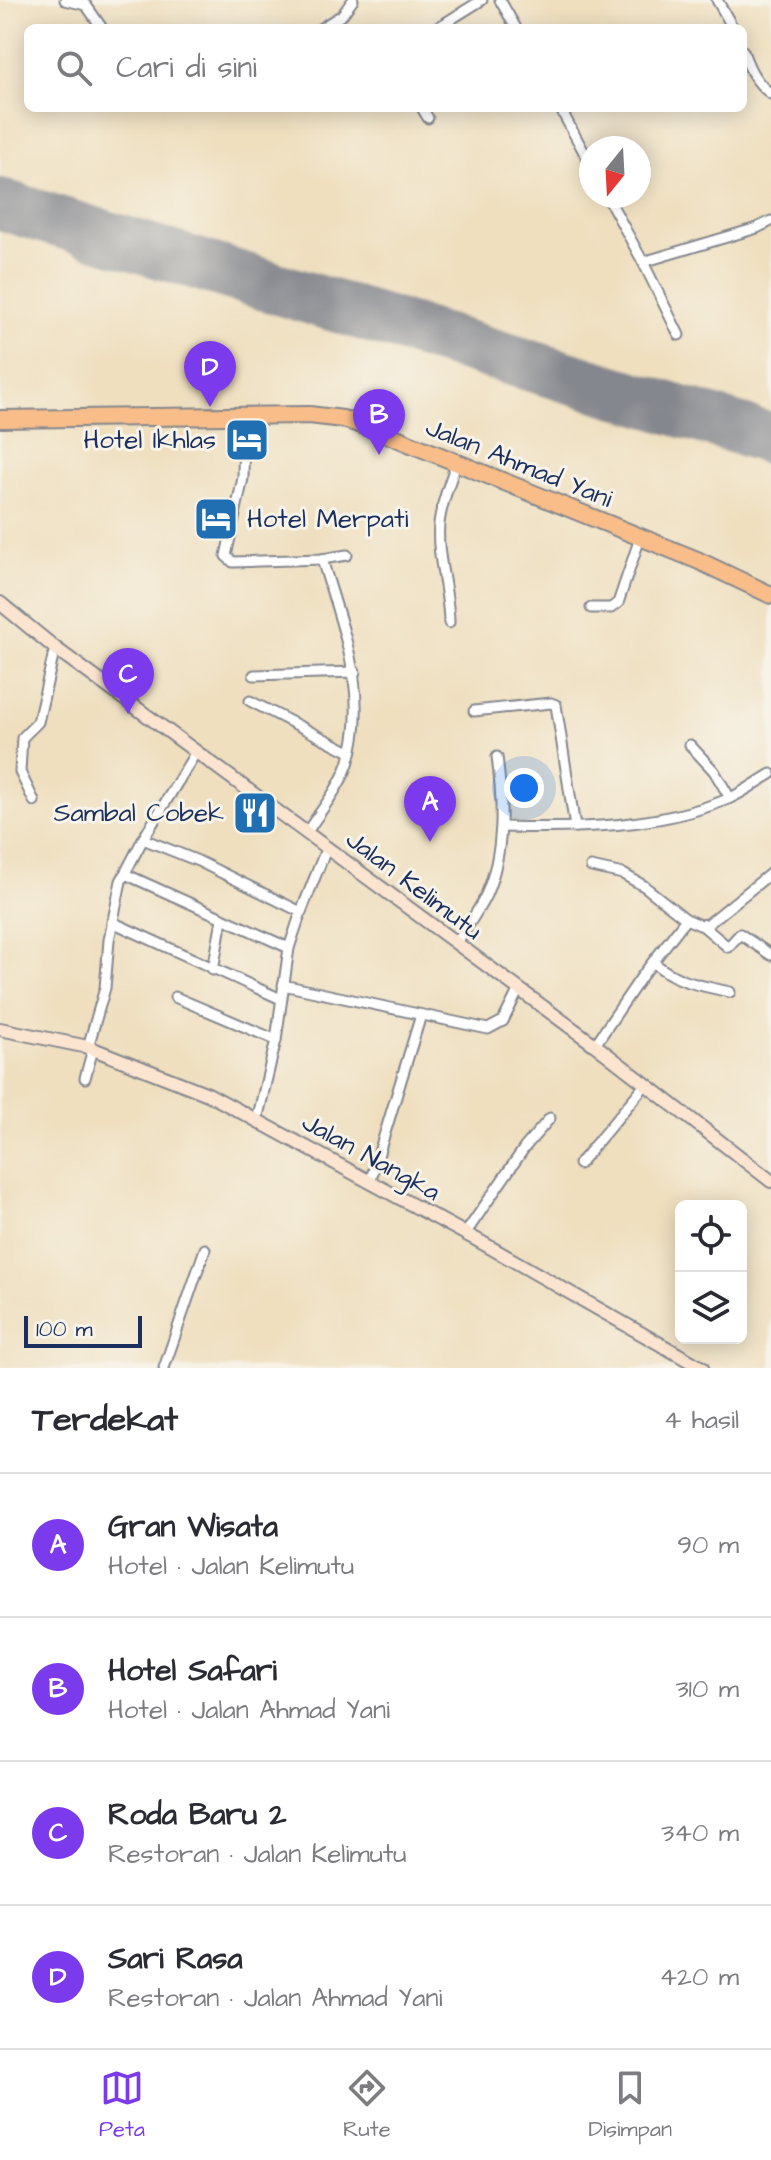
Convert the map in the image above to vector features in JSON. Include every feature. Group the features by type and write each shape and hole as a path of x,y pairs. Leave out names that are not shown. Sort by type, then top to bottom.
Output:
{"highway":[{"name":"Jalan Ahmad Yani","path":"0,419 309,415 343,419 723,572 771,595"}],"street":[{"path":"65,0 86,5 99,24"},
{"path":"327,24 342,15 353,0"},
{"path":"443,24 482,0"},
{"path":"500,0 514,24"},
{"path":"717,0 731,24"},
{"path":"747,61 752,74 771,94"},
{"path":"424,112 428,118"},
{"path":"562,112 579,143"},
{"path":"614,208 679,335"},
{"path":"643,262 771,221"},
{"path":"244,416 243,478 226,556 233,562 322,559 347,555"},
{"path":"449,623 440,557 439,521 456,463"},
{"path":"591,608 611,608 618,603 640,538"},
{"path":"307,832 338,786 350,752 356,707 355,672 322,559"},
{"name":"Jalan Kelimutu","path":"0,603 55,648 595,1045 771,1181"},
{"name":"Jalan Kelimutu","path":"0,612 19,626 29,628"},
{"path":"34,801 20,772 22,738 38,722 55,648"},
{"path":"254,675 355,672"},
{"path":"250,701 350,752"},
{"path":"474,711 556,705 575,827"},
{"path":"690,745 714,771 730,798"},
{"path":"85,1078 105,988 116,898 143,839 196,752"},
{"path":"456,944 486,896 494,869 502,827 497,757"},
{"path":"502,827 606,825 668,816 730,798 771,774"},
{"path":"143,839 210,867 301,912"},
{"path":"257,1120 276,1040 289,948 327,847"},
{"path":"591,867 623,874 644,886 728,947 740,934 771,955"},
{"path":"703,926 771,873"},
{"path":"125,874 289,948"},
{"path":"213,970 222,919"},
{"path":"595,1045 686,919"},
{"path":"112,922 281,999"},
{"path":"653,962 678,980 730,992"},
{"path":"283,985 488,1029 503,1021 518,991"},
{"path":"175,997 276,1040"},
{"path":"370,1182 421,1015"},
{"name":"Jalan Nangka","path":"0,1029 91,1048 182,1082 465,1234 702,1368"},
{"path":"579,1164 645,1085"},
{"path":"465,1234 525,1147 550,1118"},
{"path":"164,1368 205,1249"}],"runway":[{"path":"0,204 771,439"}],"place":[{"name":"Sari Rasa","path":"210,407"},
{"name":"Hotel Ikhlas","path":"247,440"},
{"name":"Hotel Safari","path":"379,455"},
{"name":"Hotel Merpati","path":"216,519"},
{"name":"Roda Baru 2","path":"128,714"},
{"name":"Sambal Cobek","path":"255,813"},
{"name":"Gran Wisata","path":"430,842"}]}
